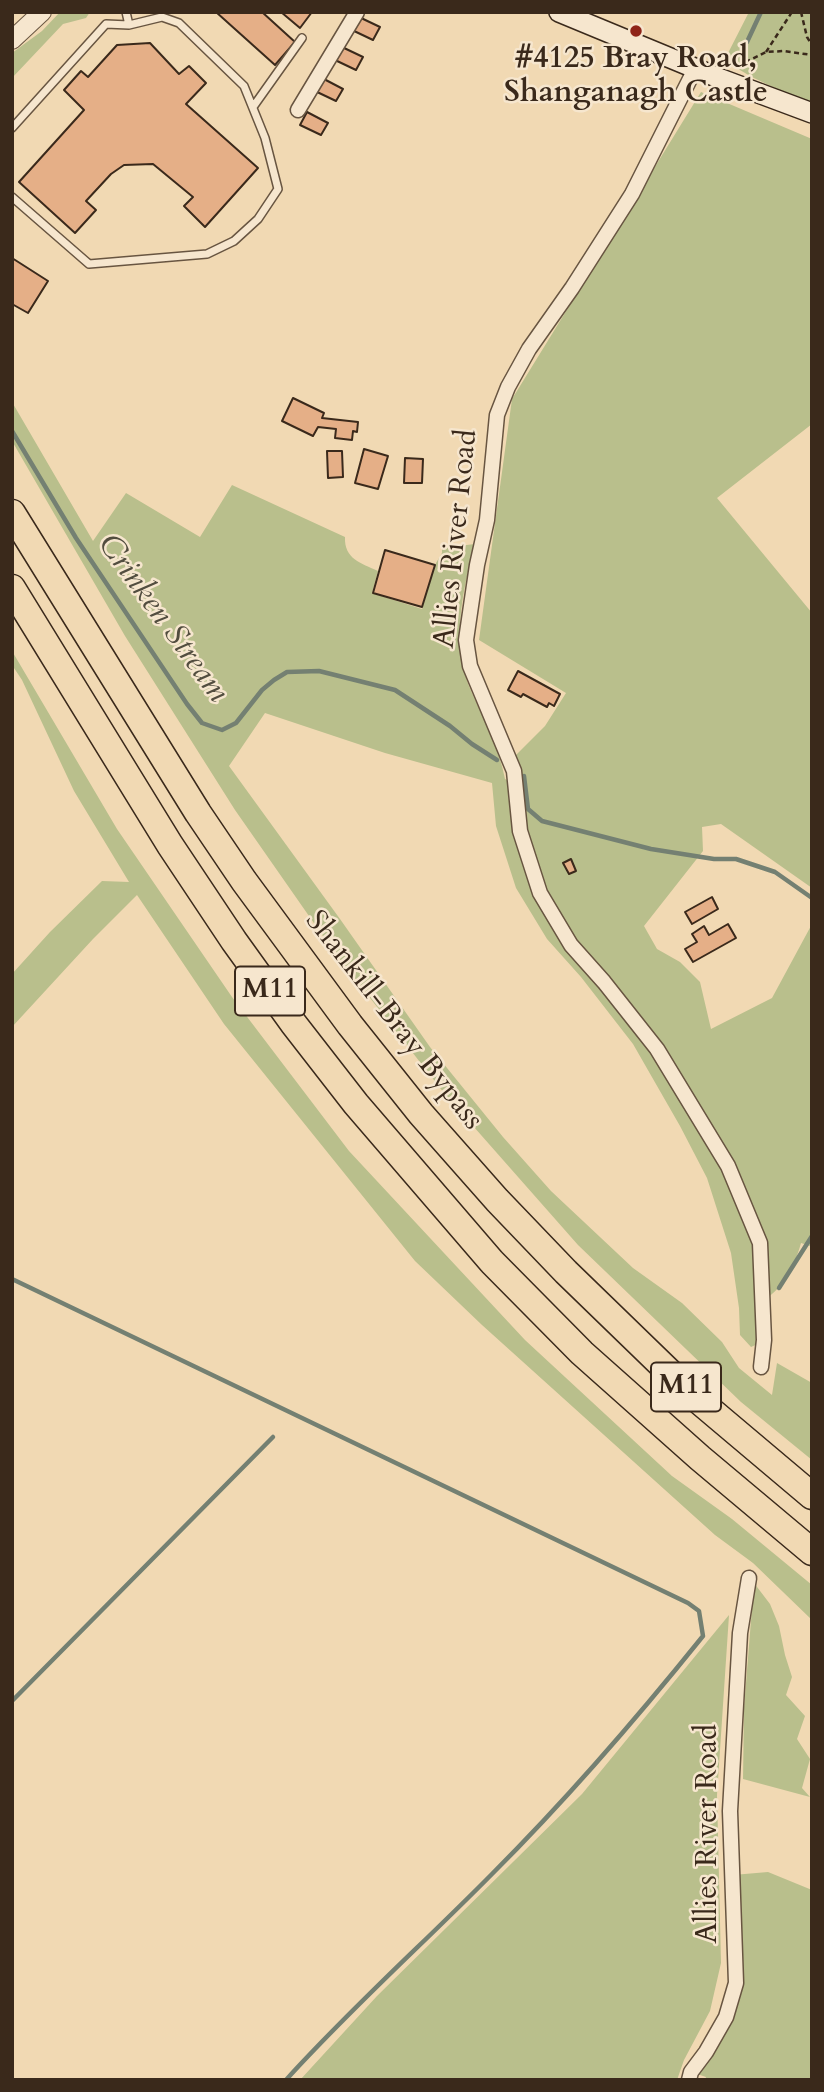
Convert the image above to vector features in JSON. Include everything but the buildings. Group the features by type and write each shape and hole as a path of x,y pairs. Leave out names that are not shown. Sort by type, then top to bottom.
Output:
{"highway":[{"name":"Shankill-Bray Bypass","path":"12,513 198,813 244,881 343,1015 421,1114 566,1272 697,1399 812,1496"},
{"name":"M11","path":"12,588 170,845 293,1023 356,1104 492,1262 582,1353 700,1458 812,1552"}],"main road":[{"path":"559,12 588,18 695,69 812,113"}],"street":[{"path":"12,40 43,12"},
{"path":"298,110 357,12"},
{"name":"Allies River Road","path":"695,69 632,194 529,349 508,387 497,415 487,520 466,640 470,666 514,771 520,831 540,893 571,944 657,1049 728,1166 760,1243 764,1340 761,1367"},
{"name":"Allies River Road","path":"689,2080 691,2072 726,2017 736,1983 731,1799 740,1633 749,1578"}],"lane":[{"path":"126,12 130,25"},
{"path":"12,128 106,24 130,25 162,17 179,23 244,86 265,138 278,189 258,219 234,241 207,254 89,264 12,197"},
{"path":"253,107 302,38"}],"path":[{"path":"766,52 792,12"},
{"path":"801,12 807,37 812,45"},
{"path":"720,79 766,52 784,51 812,55"}],"green space":[{"path":"60,12 90,12 86,18 63,24 12,78 12,53 42,31"},
{"path":"749,12 812,12 812,102 754,78 725,59"},
{"path":"701,92 812,139 812,424 717,498 812,613 812,888 721,824 702,827 703,851 644,926 657,949 680,962 700,982 711,1029 772,998 812,924 812,1243 810,1246 801,1243 795,1261 781,1285 758,1303 760,1343 751,1347 740,1335 731,1253 707,1178 680,1126 633,1044 581,977 547,939 516,888 496,826 492,783 385,753 265,713 229,766 430,1047 551,1191 633,1268 682,1303 722,1342 739,1368 772,1395 777,1363 812,1383 812,1460 741,1402 578,1245 444,1093 332,949 235,810 125,636 12,441 12,402 93,541 126,493 200,537 232,485 345,537 347,550 351,555 360,563 378,571 372,593 422,609 442,548 475,544 460,619 461,656 465,675 495,746 505,779 518,785 514,757 545,726 566,693 479,640 512,399"},
{"path":"12,651 117,829 232,997 349,1151 525,1340 672,1476 732,1519 812,1585 812,1620 753,1563 715,1535 415,1261 224,1024 137,895 12,1027 12,974 102,881 129,882 74,791 22,680 12,665"},
{"path":"754,1583 770,1604 779,1626 792,1677 786,1695 805,1716 797,1739 810,1759 802,1788 810,1797 743,1779 744,1708"},
{"path":"729,1615 717,1795 721,1963 710,2011 684,2060 677,2080 300,2080 377,1996 582,1794"},
{"path":"768,1872 812,1890 812,2080 705,2080 706,2077 691,2072 736,1983 733,1875"}],"waterway":[{"path":"747,42 761,12"},
{"name":"Crinken Stream","path":"12,431 76,538 202,723 222,730 236,723 262,690 287,672 319,671 395,690 497,760"},
{"name":"Crinken Stream","path":"524,776 528,809 542,821 651,849 714,859 736,859 775,872 812,898"},
{"path":"779,1288 812,1236"},
{"path":"12,1279 688,1603 699,1611 703,1636 601,1758 520,1846 336,2027 286,2080"},
{"path":"12,1701 273,1437"}],"place":[{"name":"#4125 Bray Road, Shanganagh Castle","path":"636,31"}]}
